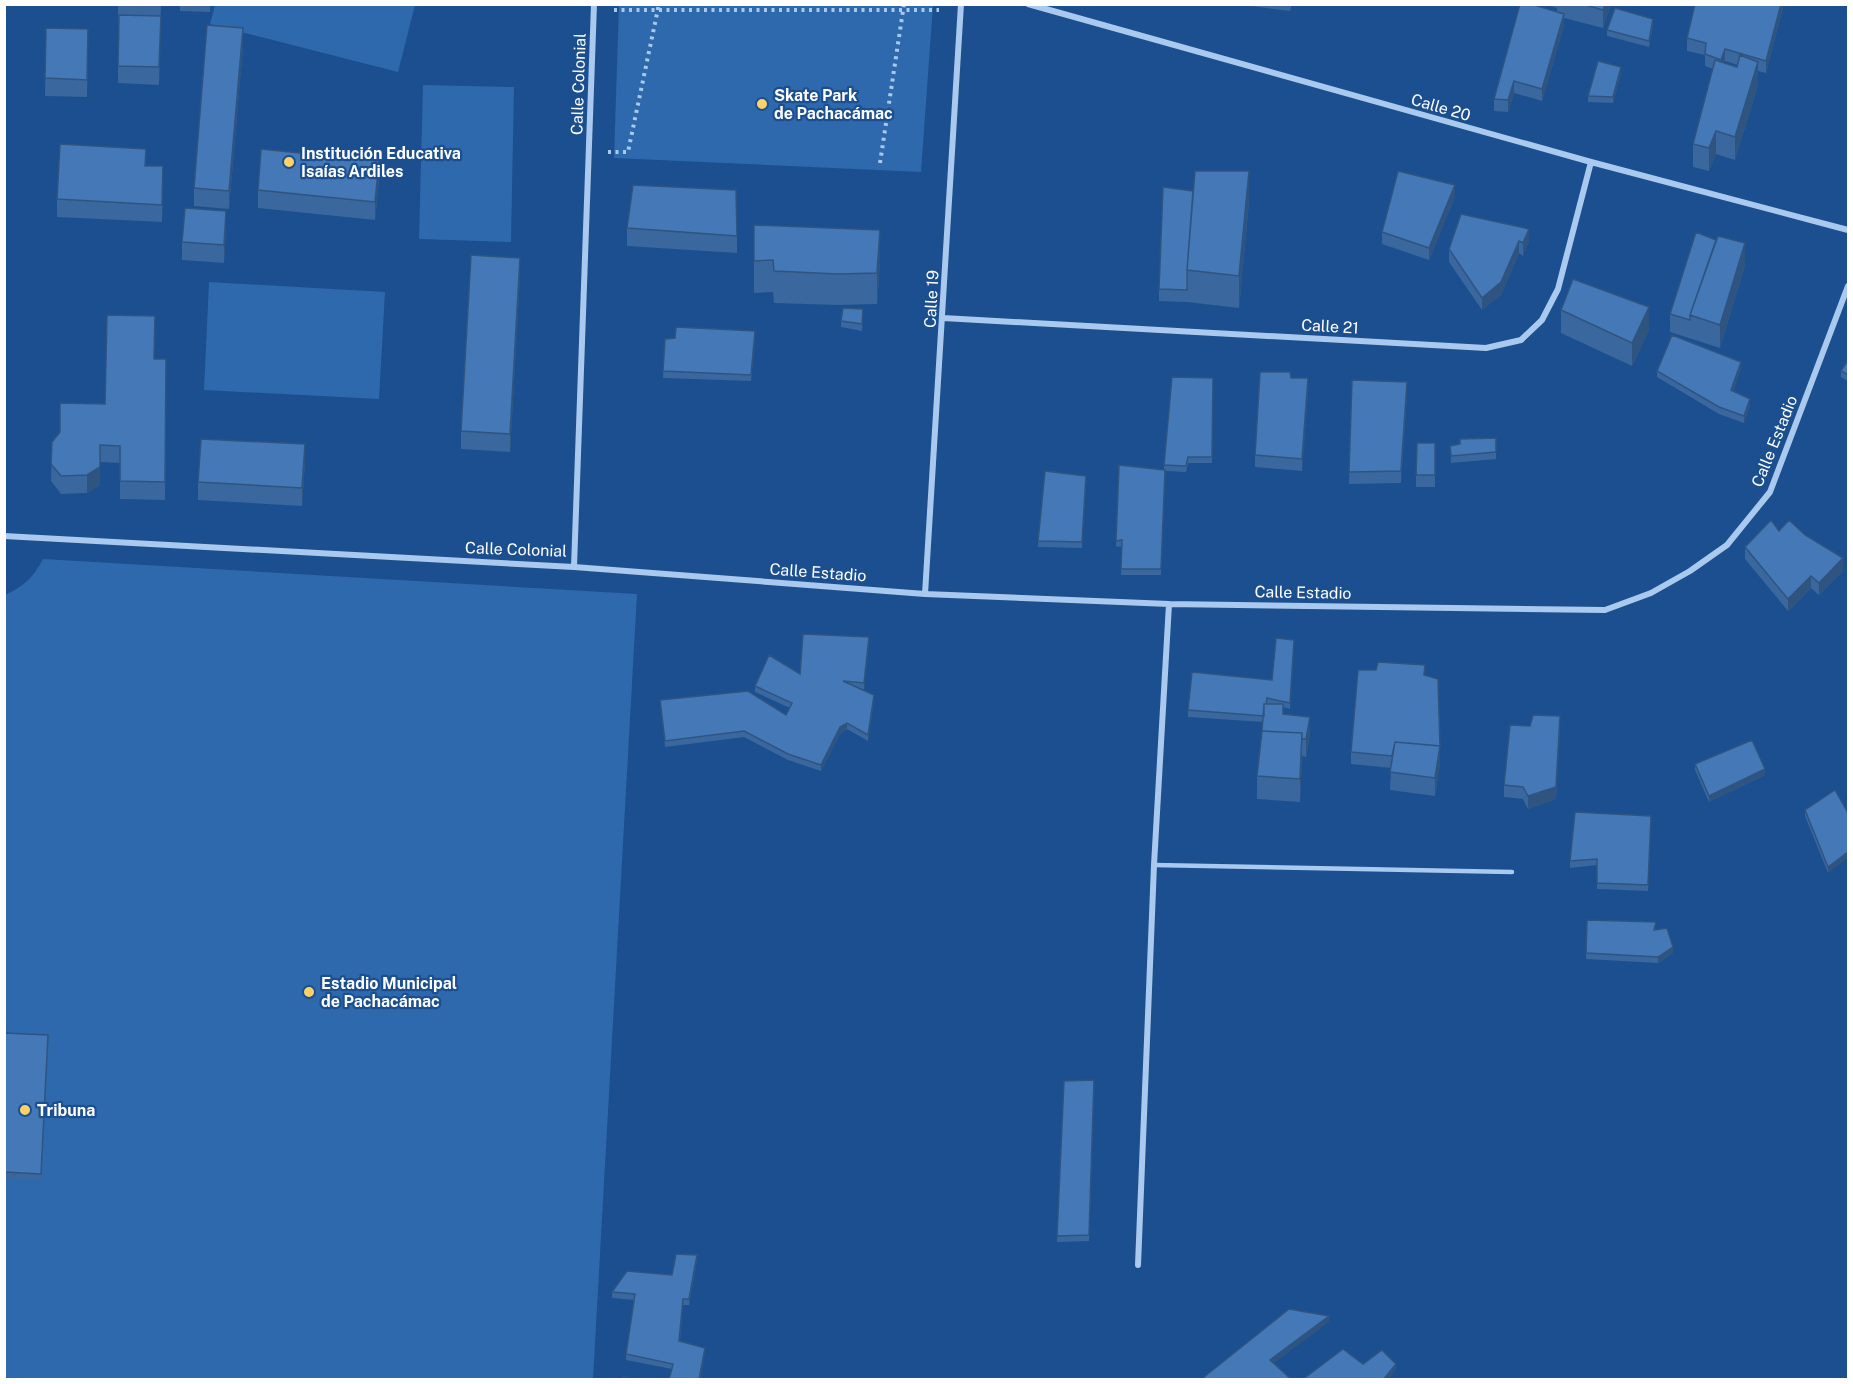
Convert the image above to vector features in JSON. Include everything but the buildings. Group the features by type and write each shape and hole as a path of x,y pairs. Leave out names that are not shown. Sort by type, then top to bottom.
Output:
{"street":[{"name":"Calle 20","path":"1028,4 1591,162 1848,230"},
{"name":"Calle Colonial","path":"4,536 574,567 594,7"},
{"name":"Calle 19","path":"925,594 961,7"},
{"name":"Calle 21","path":"943,318 1486,348 1521,340 1542,320 1558,289 1591,162"},
{"name":"Calle Estadio","path":"574,567 925,594 1169,604 1605,610 1651,593 1690,571 1727,545 1770,492 1848,286"},
{"path":"1138,1265 1154,865 1169,604"}],"lane":[{"path":"1154,865 1512,872"}],"path":[{"path":"590,151 628,153 659,4"},
{"path":"594,7 658,10 961,7"},
{"path":"880,163 903,7"}],"shaded area":[{"path":"215,5 415,5 398,72 210,24"},
{"path":"619,5 933,5 921,172 614,158"},
{"path":"423,85 514,87 511,242 419,239"},
{"path":"209,282 385,292 379,399 204,390"},
{"name":"Estadio Municipal de Pachacámac","path":"43,559 637,594 593,1379 5,1380 4,604 5,595 27,581"}],"place":[{"name":"Skate Park de Pachacámac","path":"762,104"},
{"name":"Institución Educativa Isaías Ardiles","path":"289,162"},
{"name":"Estadio Municipal de Pachacámac","path":"309,992"},
{"name":"Tribuna","path":"25,1110"}]}
